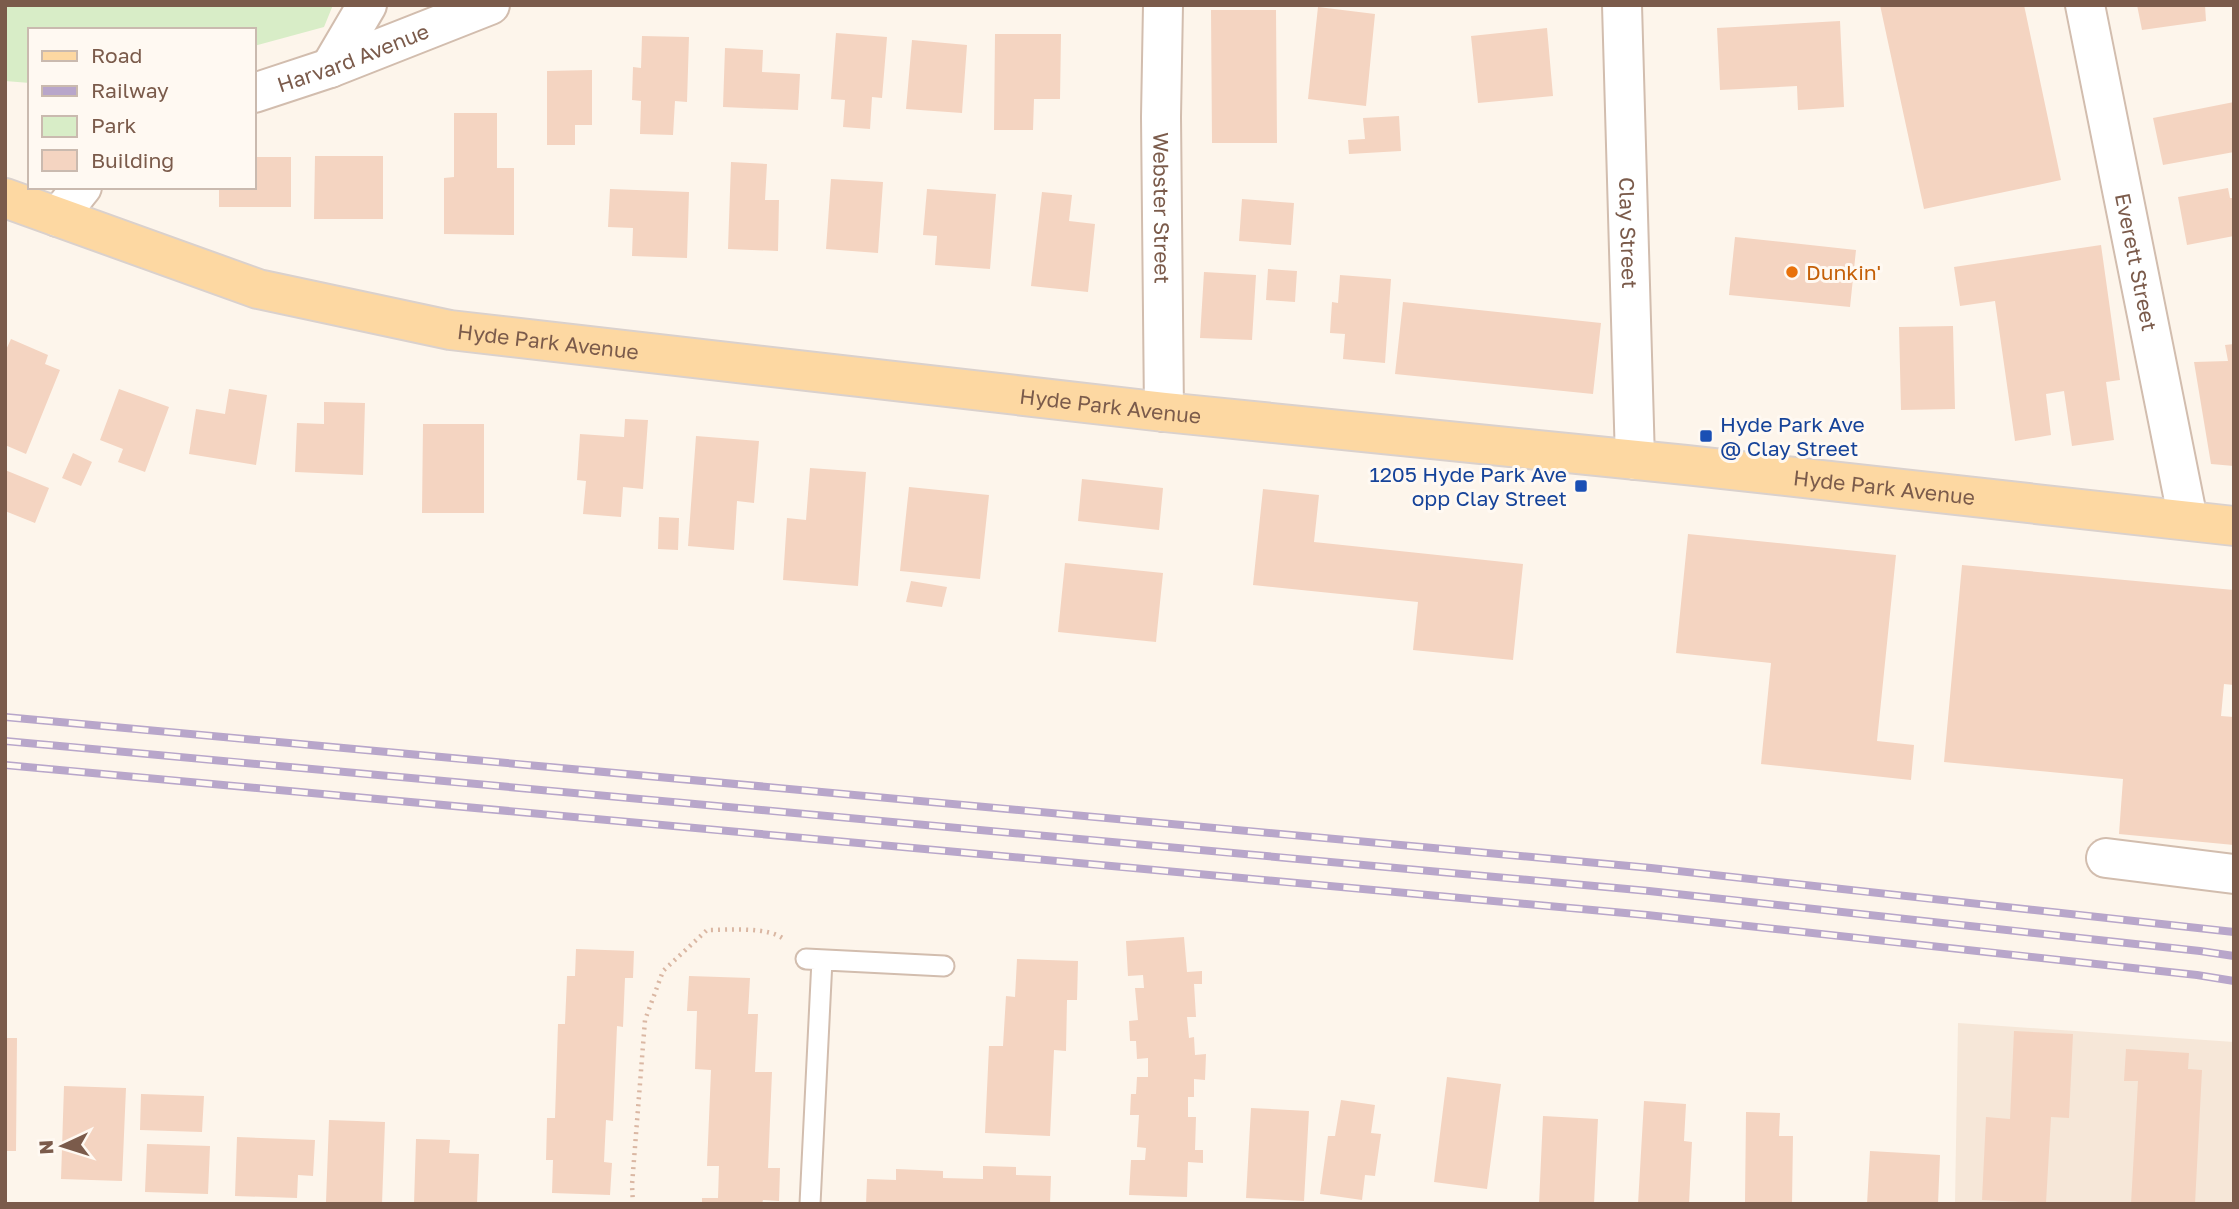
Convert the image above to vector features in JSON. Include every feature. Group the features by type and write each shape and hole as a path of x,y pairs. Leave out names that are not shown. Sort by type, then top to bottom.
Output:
{"main road":[{"name":"Hyde Park Avenue","path":"5,198 258,289 450,330 1164,412 1635,460 2234,526"}],"street":[{"path":"330,68 367,5"},
{"name":"Harvard Avenue","path":"256,92 330,68 491,5"},
{"name":"Webster Street","path":"1164,5 1161,117 1164,412"},
{"name":"Clay Street","path":"1622,5 1635,460"},
{"name":"Everett Street","path":"2085,5 2188,520"},
{"path":"58,217 80,189"},
{"path":"2106,858 2234,874"}],"lane":[{"path":"810,1204 814,960 944,966"}],"path":[{"path":"633,1204 632,1185 645,1020 663,971 707,930 741,929 779,934 814,960"}],"shaded area":[{"path":"1958,1023 2234,1042 2234,1204 1955,1204"}],"green space":[{"path":"5,5 333,5 324,27 256,45 256,28 28,28 28,83 5,81"}],"building":[{"path":"1880,5 2024,5 2061,180 1924,209"},
{"path":"2137,5 2205,5 2206,21 2142,30"},
{"path":"1318,7 1375,14 1366,106 1308,99"},
{"path":"1211,10 1276,10 1277,143 1212,143"},
{"path":"1840,21 1844,107 1798,110 1797,86 1720,90 1717,28"},
{"path":"1547,28 1553,96 1478,103 1471,36"},
{"path":"836,33 887,37 882,98 872,97 870,129 843,127 845,100 831,99"},
{"path":"995,34 1061,34 1060,99 1034,99 1033,130 994,130"},
{"path":"642,36 689,37 687,102 675,101 673,135 640,134 641,101 632,100 633,67 641,68"},
{"path":"912,40 967,45 962,113 906,109"},
{"path":"725,48 763,50 762,72 800,74 798,110 723,107"},
{"path":"592,70 592,125 575,125 575,145 547,145 547,71"},
{"path":"2234,102 2234,152 2163,165 2153,118"},
{"path":"454,113 497,113 497,168 514,168 514,235 444,234 444,178 454,177"},
{"path":"1399,116 1401,151 1349,154 1348,140 1365,139 1363,118"},
{"path":"315,156 383,156 383,219 314,219"},
{"path":"256,157 291,157 291,207 219,207 219,189 256,189"},
{"path":"731,162 767,164 765,200 779,200 778,251 728,249"},
{"path":"831,179 883,182 878,253 826,249"},
{"path":"2228,188 2230,198 2234,198 2234,236 2187,245 2178,197"},
{"path":"610,189 689,192 687,258 632,256 633,228 608,227"},
{"path":"927,189 996,194 990,269 935,265 937,236 923,235"},
{"path":"1042,192 1072,195 1069,221 1095,224 1088,292 1031,286"},
{"path":"1242,199 1294,203 1291,245 1239,241"},
{"name":"Dunkin'","path":"1735,237 1856,250 1850,307 1729,295"},
{"path":"2101,245 2120,380 2106,382 2114,440 2072,446 2064,391 2046,394 2051,435 2015,441 1995,301 1960,306 1954,267"},
{"path":"1268,269 1297,271 1295,302 1266,300"},
{"path":"1204,272 1256,275 1252,340 1200,338"},
{"path":"1340,275 1391,279 1385,363 1343,359 1345,334 1330,333 1332,302 1338,303"},
{"path":"1403,302 1601,323 1593,394 1395,374"},
{"path":"1953,326 1955,409 1901,410 1899,327"},
{"path":"11,339 48,355 45,364 60,370 26,454 5,445 5,352"},
{"path":"2234,344 2234,466 2211,464 2194,362 2228,361 2225,345"},
{"path":"119,389 169,407 145,472 118,462 123,449 100,440"},
{"path":"229,389 267,395 256,465 189,454 196,409 225,414"},
{"path":"324,402 365,403 363,475 295,472 297,423 324,424"},
{"path":"625,419 648,420 643,489 623,487 621,517 583,514 586,481 577,480 580,434 624,437"},
{"path":"423,424 484,424 484,513 422,513"},
{"path":"696,436 759,441 754,503 737,501 734,550 688,546"},
{"path":"73,453 92,462 81,486 62,478"},
{"path":"810,468 866,472 858,586 783,580 787,518 806,520"},
{"path":"5,470 49,488 35,523 5,511"},
{"path":"1082,479 1163,488 1159,530 1078,521"},
{"path":"909,487 989,495 980,579 900,571"},
{"path":"1263,489 1319,495 1314,542 1523,564 1513,660 1413,650 1418,602 1253,585"},
{"path":"659,517 679,518 678,550 658,549"},
{"path":"1688,534 1896,555 1877,741 1914,745 1911,780 1761,764 1771,663 1676,653"},
{"path":"1065,563 1163,573 1156,642 1058,632"},
{"path":"1962,565 2234,590 2234,685 2224,684 2221,716 2234,717 2234,845 2119,834 2123,779 1944,762"},
{"path":"911,581 947,587 942,607 906,602"},
{"path":"1184,937 1187,972 1202,971 1202,984 1194,984 1196,1017 1187,1017 1189,1038 1194,1037 1195,1055 1206,1054 1205,1080 1194,1079 1194,1097 1188,1097 1188,1117 1196,1117 1195,1150 1203,1150 1203,1163 1188,1162 1187,1197 1129,1195 1131,1160 1145,1160 1146,1148 1137,1147 1139,1115 1130,1115 1131,1094 1136,1094 1137,1077 1148,1077 1148,1058 1137,1059 1136,1041 1130,1041 1129,1021 1138,1020 1135,988 1144,988 1143,975 1128,976 1126,941"},
{"path":"576,949 634,951 633,978 625,978 623,1027 617,1026 613,1121 606,1120 604,1162 612,1163 610,1195 552,1193 553,1160 546,1160 547,1118 555,1118 558,1024 565,1024 567,976 575,976"},
{"path":"1017,959 1078,961 1077,1000 1067,1000 1066,1051 1054,1050 1050,1136 985,1133 989,1046 1003,1046 1006,996 1015,997"},
{"path":"689,976 750,978 748,1014 758,1014 755,1072 772,1072 768,1168 780,1168 779,1201 763,1200 762,1204 702,1204 702,1198 718,1198 719,1166 707,1166 711,1070 695,1069 697,1011 687,1011"},
{"path":"2014,1031 2073,1034 2069,1118 2051,1117 2046,1203 1982,1200 1986,1117 2010,1119"},
{"path":"5,1038 17,1038 16,1151 5,1151"},
{"path":"2126,1049 2189,1053 2188,1069 2202,1070 2195,1204 2131,1204 2138,1081 2124,1081"},
{"path":"1447,1077 1501,1084 1487,1189 1434,1182"},
{"path":"64,1086 126,1088 122,1181 61,1179"},
{"path":"141,1094 204,1096 202,1132 140,1130"},
{"path":"1341,1100 1375,1105 1371,1133 1381,1134 1375,1176 1365,1175 1362,1200 1320,1194 1328,1136 1335,1136"},
{"path":"1644,1101 1686,1104 1684,1141 1692,1142 1689,1204 1638,1204"},
{"path":"1251,1108 1309,1111 1304,1201 1246,1198"},
{"path":"1746,1112 1780,1113 1779,1136 1793,1136 1792,1204 1745,1203"},
{"path":"1543,1116 1598,1119 1594,1204 1539,1204"},
{"path":"329,1120 385,1122 382,1204 326,1202"},
{"path":"237,1137 315,1140 313,1176 298,1175 297,1198 235,1196"},
{"path":"416,1139 450,1140 449,1153 479,1154 477,1204 414,1204"},
{"path":"147,1144 210,1146 208,1194 145,1192"},
{"path":"1870,1151 1940,1155 1938,1204 1867,1204"},
{"path":"983,1166 1016,1167 1016,1175 1051,1176 1050,1204 866,1204 867,1179 896,1180 896,1169 943,1171 943,1178 983,1179"}],"railway":[{"path":"5,717 1651,868 2234,932"},
{"path":"5,741 1649,891 2234,956"},
{"path":"5,765 1647,915 2234,981"}],"place":[{"name":"Dunkin'","path":"1792,272"},
{"name":"Hyde Park Ave @ Clay Street","path":"1706,436"},
{"name":"1205 Hyde Park Ave opp Clay Street","path":"1581,486"}]}
